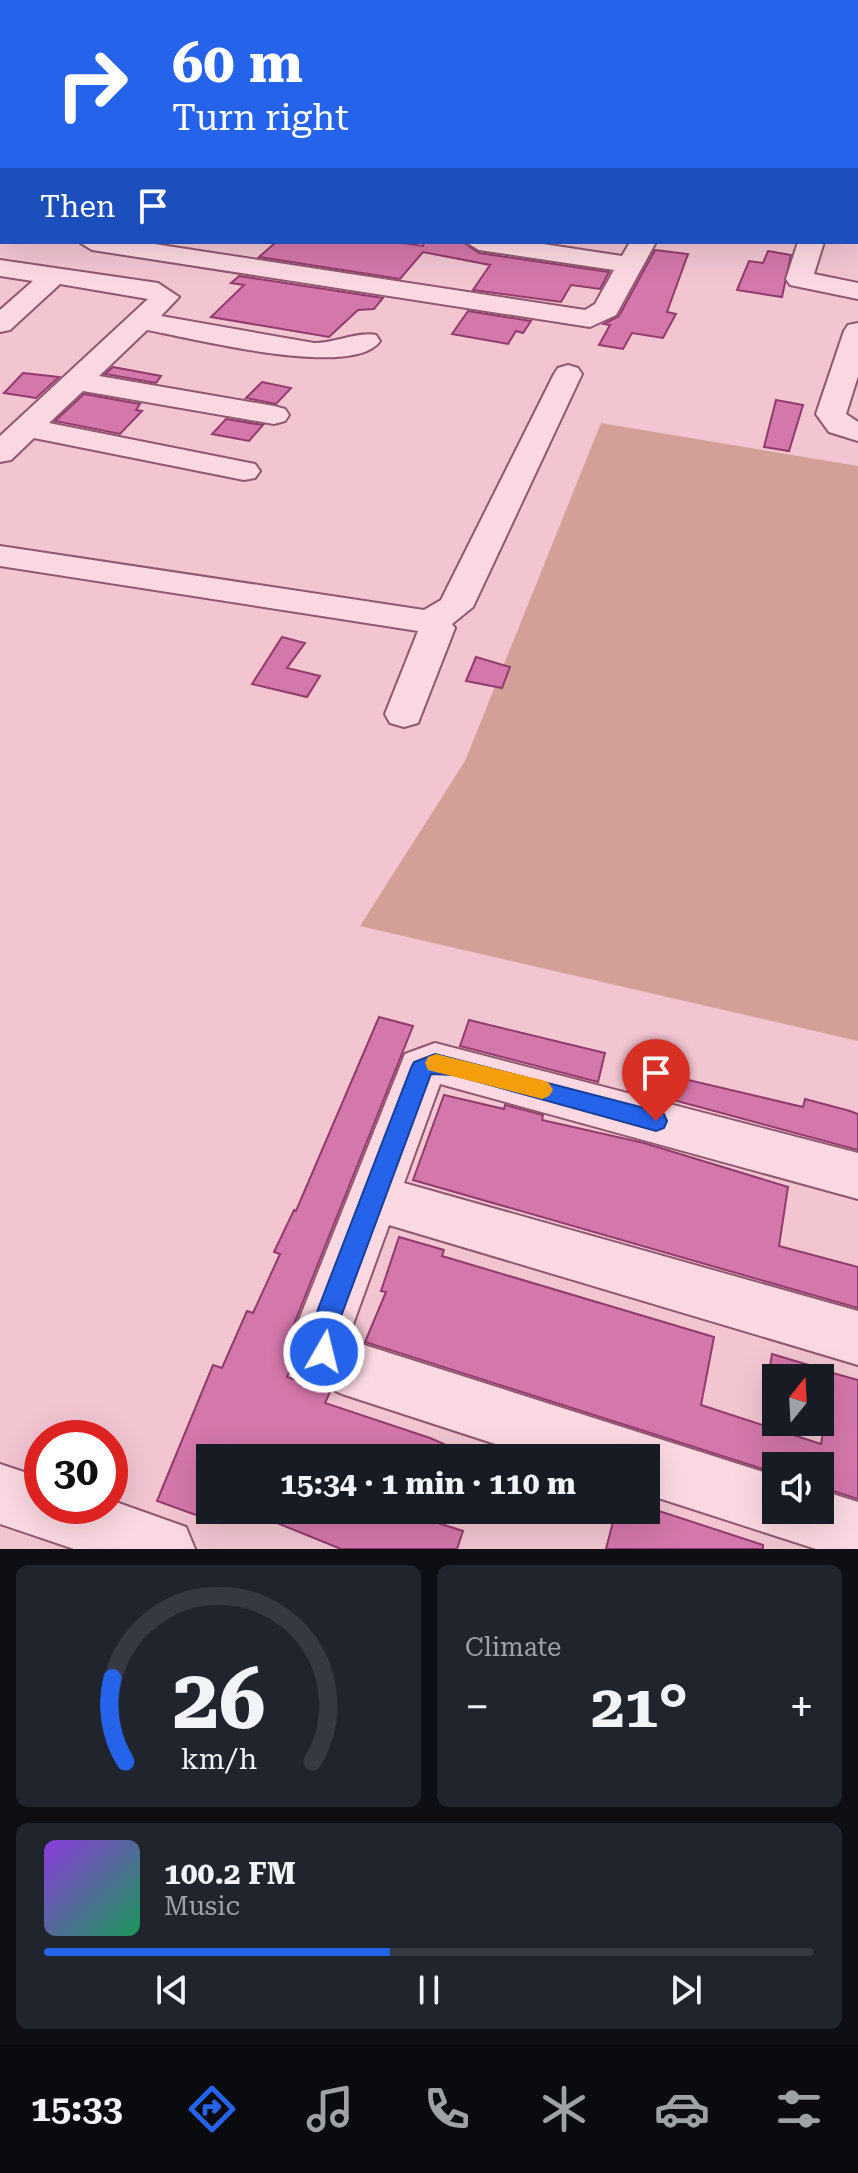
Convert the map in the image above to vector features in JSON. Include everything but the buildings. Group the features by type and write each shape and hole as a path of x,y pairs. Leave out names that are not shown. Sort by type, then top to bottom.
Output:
{"street":[{"path":"119,244 201,250 583,319 596,318 606,309 637,253 508,244"},
{"path":"810,244 799,279 858,291"},
{"path":"0,268 164,294 166,297 0,453"},
{"path":"0,324 54,276"},
{"path":"142,321 325,352 342,351 366,341"},
{"path":"858,331 831,414 840,426 858,432"},
{"path":"430,622 455,607 568,374"},
{"path":"76,381 274,415"},
{"path":"27,428 244,471"},
{"path":"0,556 430,622 437,628 404,714"},
{"path":"584,1444 342,1366 324,1352 323,1330 422,1068 435,1063 858,1176"},
{"path":"372,1197 858,1338"},
{"path":"660,1469 762,1501"},
{"path":"0,1494 89,1538 164,1549"},
{"path":"833,1524 858,1532"}],"shaded area":[{"path":"601,423 858,466 858,1041 360,926 465,761"}],"slow traffic":[{"path":"436,1063 542,1090"}],"route":[{"path":"324,1352 323,1330 422,1068 435,1063 454,1066 656,1121"}]}
